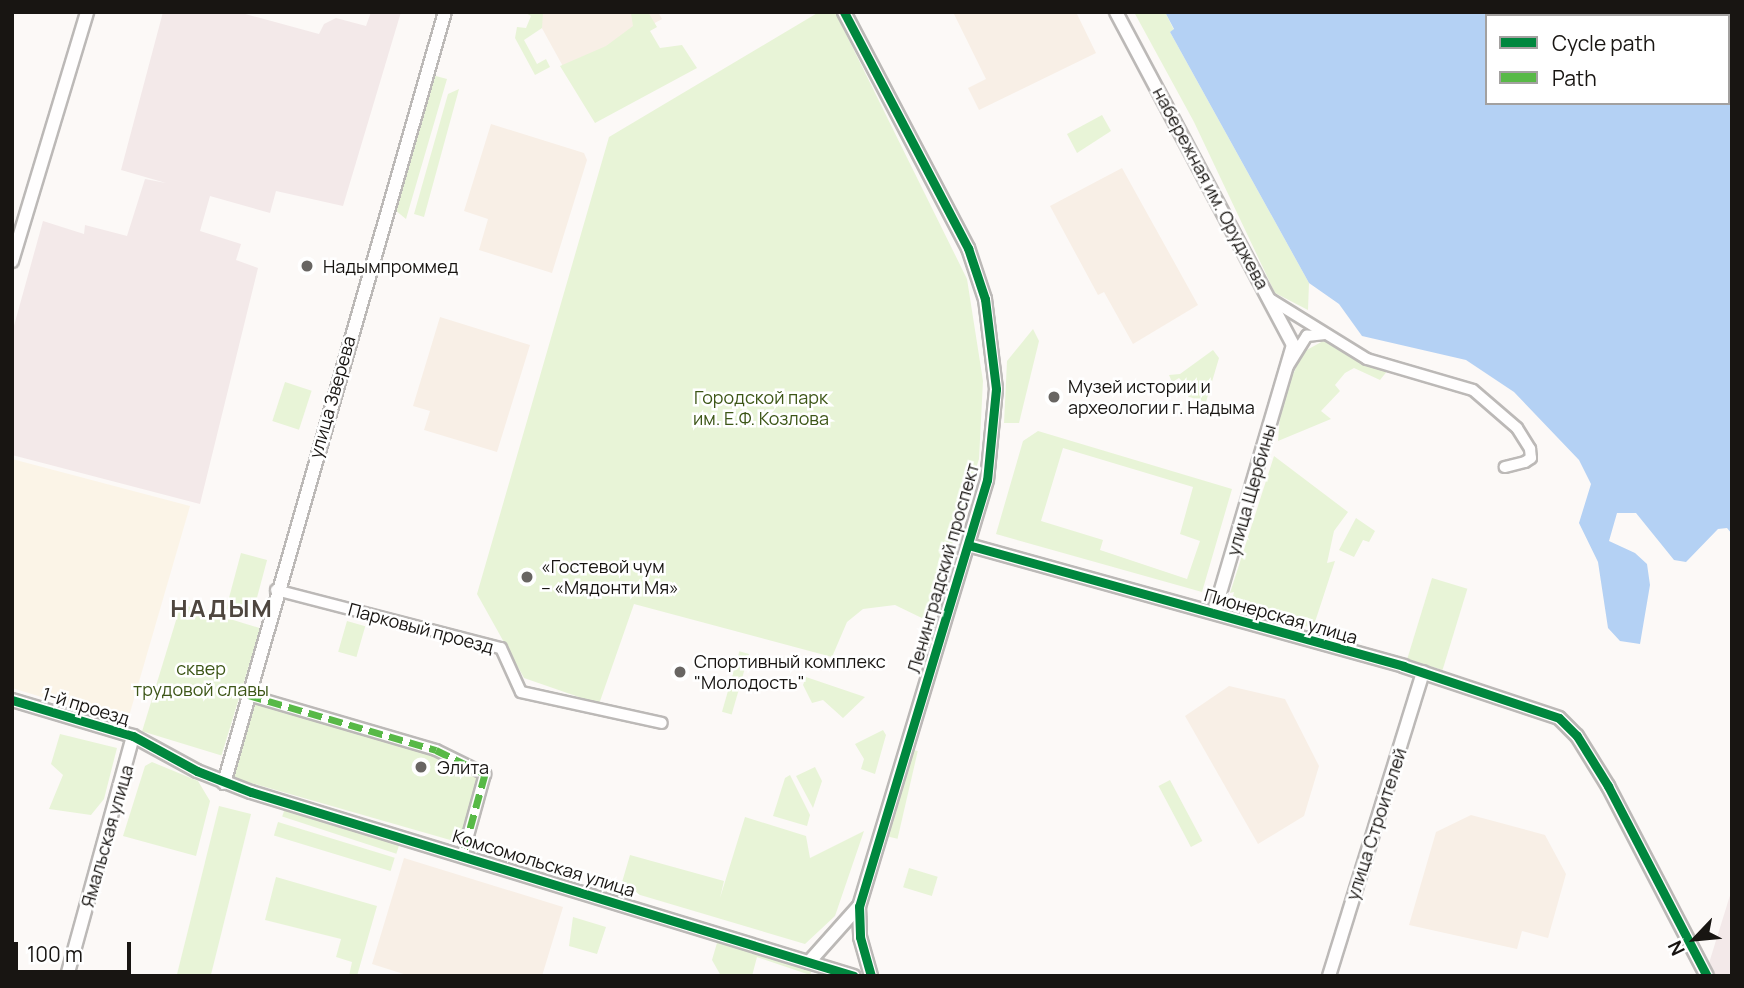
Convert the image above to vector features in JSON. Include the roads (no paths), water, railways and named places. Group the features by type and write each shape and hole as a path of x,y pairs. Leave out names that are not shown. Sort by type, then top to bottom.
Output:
{"street":[{"path":"12,261 87,12"},
{"name":"улица Зверева","path":"224,783 275,590 445,12"},
{"name":"Ленинградский проспект","path":"844,12 960,229 985,299 995,364 993,447 968,545 859,906"},
{"name":"набережная им. Оруджева","path":"1116,12 1283,322 1293,345 1287,366"},
{"path":"1270,299 1367,359 1473,390 1517,428 1530,449 1525,462 1504,467"},
{"path":"1283,322 1313,326"},
{"path":"1287,366 1307,336 1326,334"},
{"name":"улица Щербины","path":"1214,613 1287,366"},
{"name":"Пионерская улица","path":"968,545 1423,672 1547,712 1577,736 1707,976"},
{"name":"Парковый проезд","path":"275,590 501,648 521,692 662,723"},
{"name":"улица Строителей","path":"1329,976 1423,672"},
{"path":"248,695 436,750 485,775 463,854"},
{"name":"1-й проезд","path":"12,700 134,736 224,783"},
{"name":"Ямальская улица","path":"67,976 134,736"},
{"name":"Комсомольская улица","path":"224,783 855,976"},
{"path":"809,962 859,906"},
{"path":"859,906 860,937 871,976"}],"water":[{"path":"1165,12 1732,12 1732,534 1727,528 1718,529 1686,562 1674,560 1636,513 1617,513 1609,541 1635,553 1647,564 1650,585 1640,644 1620,641 1608,628 1598,562 1579,523 1591,484 1579,460 1514,392 1466,360 1362,336 1339,304 1309,283 1170,32 1174,29"}],"place":[{"name":"Надымпроммед","path":"307,266"},
{"name":"Музей истории и археологии г. Надыма","path":"1054,397"},
{"name":"«Гостевой чум – «Мядонти Мя»","path":"527,577"},
{"name":"Спортивный комплекс \"Молодость\"","path":"680,672"},
{"name":"Элита","path":"421,767"}],"district":[{"name":"НАДЫМ","path":"222,608"}],"park label":[{"name":"Городской парк им. Е.Ф. Козлова","path":"761,408"},
{"name":"сквер трудовой славы","path":"201,679"}]}
